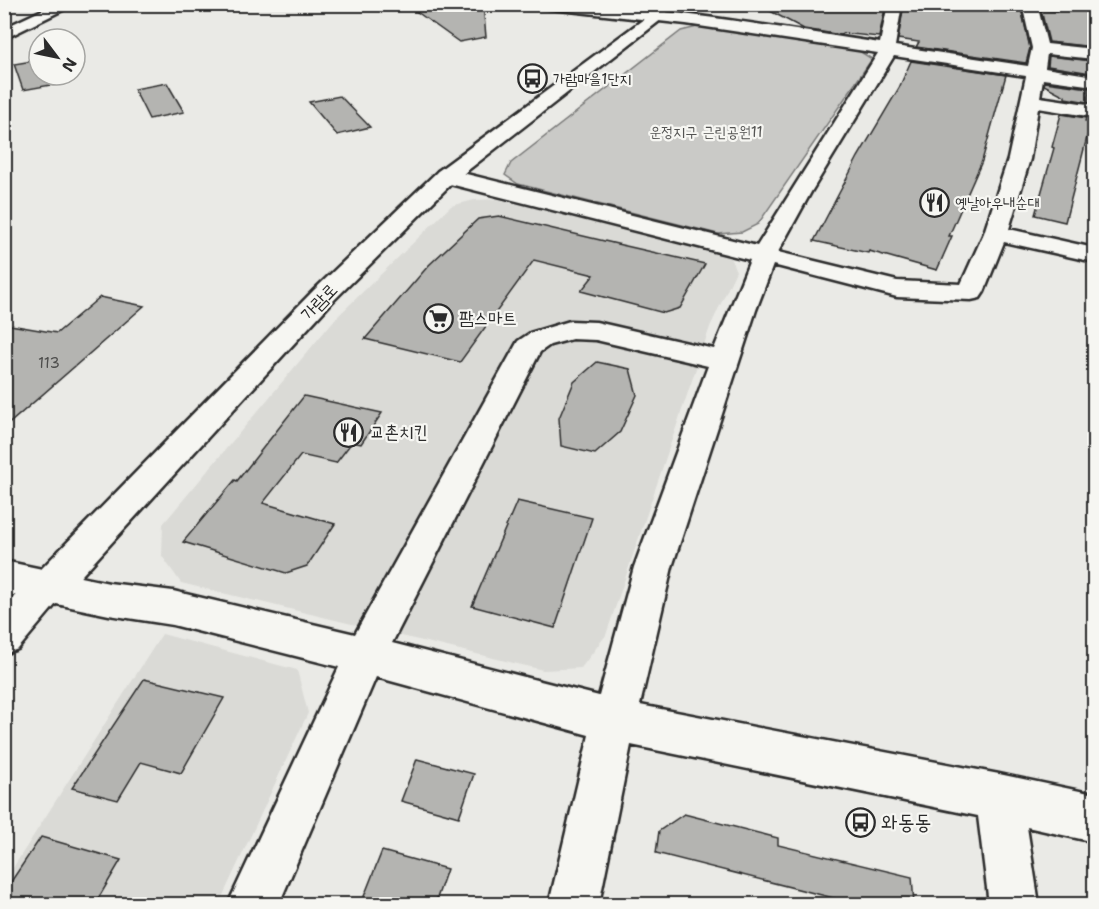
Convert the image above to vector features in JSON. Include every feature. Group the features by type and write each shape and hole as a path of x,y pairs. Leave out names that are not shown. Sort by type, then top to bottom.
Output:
{"street":[{"path":"4,34 68,4"},
{"path":"542,4 662,10 770,23 886,49 1095,81"},
{"path":"574,904 614,721 653,567 724,361 764,255 808,177 885,58 895,4"},
{"path":"446,176 897,289 971,292 996,233 1019,159 1040,48 1029,4"},
{"name":"가람로","path":"4,636 47,587 323,296 446,176 662,10"},
{"path":"1040,48 1095,54"},
{"path":"1029,101 1095,111"},
{"path":"996,233 1095,255"},
{"path":"254,904 365,655 528,347 540,339 570,330 596,331 724,361"},
{"path":"4,577 109,599 173,608 365,655 614,721 1095,818"},
{"path":"999,797 1014,904"}],"shaded area":[{"path":"497,199 713,249 730,257 736,271 710,327 606,635 581,668 543,670 181,583 162,556 163,524 335,319 451,206 474,200"},
{"path":"162,634 297,670 308,713 219,904 5,904 4,882"}],"green space":[{"name":"운정지구 근린공원11","path":"713,26 856,49 872,59 758,224 742,232 718,234 518,184 505,175 511,163 681,31"}],"building":[{"path":"406,4 483,4 486,37 459,42"},
{"path":"757,4 886,4 879,37 842,33 841,35 804,29"},
{"path":"904,4 972,4 1021,8 1030,48 1026,63 916,47 919,42 898,39"},
{"path":"1054,5 1095,7 1094,47 1049,42 1041,10 1057,11"},
{"path":"1049,56 1092,61 1091,73 1048,66"},
{"path":"911,61 1006,75 982,161 949,236 952,236 937,270 869,251 868,253 814,241 858,157 899,88"},
{"path":"27,62 27,87 40,87 23,90 14,64"},
{"path":"1045,82 1089,88 1088,102 1065,98 1044,85"},
{"path":"167,83 184,112 149,119 134,89"},
{"path":"340,96 370,127 337,135 309,102"},
{"path":"1061,114 1086,118 1085,121 1091,122 1065,222 1035,215"},
{"path":"499,216 705,264 680,308 664,313 581,291 594,275 534,260 460,362 365,339 429,265 478,219"},
{"path":"100,297 144,306 4,428 4,324 57,333"},
{"path":"597,362 630,369 637,395 620,432 595,454 561,446 559,418 574,382"},
{"path":"304,396 382,413 361,444 352,442 336,463 301,455 263,503 335,524 307,566 286,573 183,542 235,480 237,481"},
{"path":"517,501 592,518 555,628 472,606"},
{"path":"144,679 224,698 181,773 141,762 118,800 72,788"},
{"path":"417,759 474,774 459,817 401,801"},
{"path":"684,814 778,838 778,845 912,877 914,904 857,904 656,853 659,831"},
{"path":"41,837 121,860 95,904 4,904 4,892"},
{"path":"382,851 447,869 435,904 361,904"}],"place":[{"name":"가람마을1단지","path":"532,79"},
{"name":"옛날아우내순대","path":"934,203"},
{"name":"팜스마트","path":"438,318"},
{"name":"교촌치킨","path":"349,432"},
{"name":"와동동","path":"860,822"}]}
